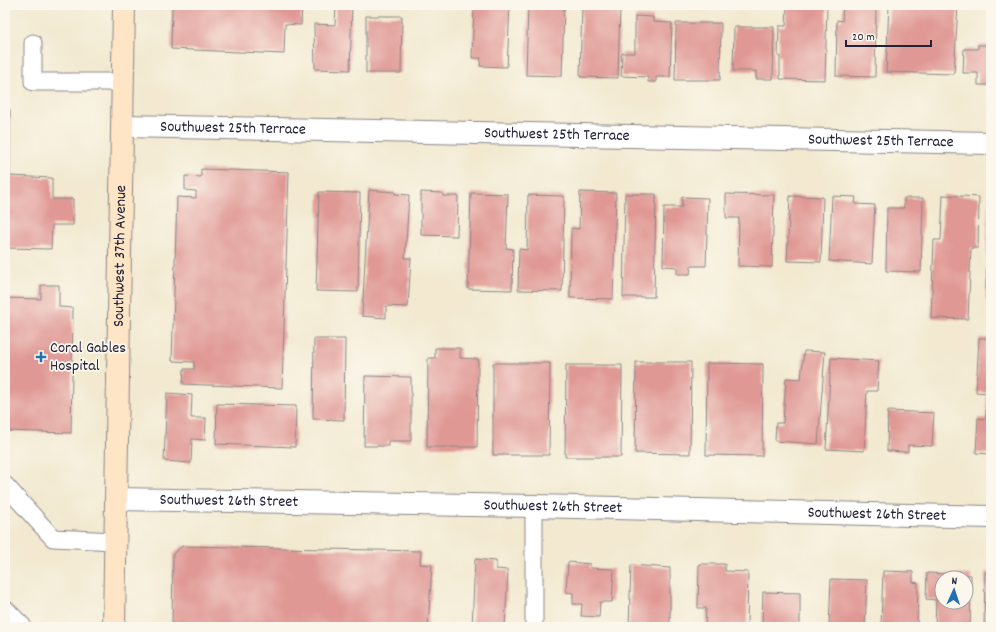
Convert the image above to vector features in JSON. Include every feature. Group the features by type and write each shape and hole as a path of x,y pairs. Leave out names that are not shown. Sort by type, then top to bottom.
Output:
{"main road":[{"name":"Southwest 37th Avenue","path":"114,627 124,5"}],"street":[{"name":"Southwest 25th Terrace","path":"123,126 991,143"},
{"name":"Southwest 26th Street","path":"116,499 534,506 991,517"},
{"path":"5,612 20,627"}],"lane":[{"path":"33,42 33,82 123,82"},
{"path":"5,485 53,538 115,541"},
{"path":"534,506 534,627"}],"building":[{"path":"172,5 302,5 301,25 285,24 284,54 171,49"},
{"path":"336,5 352,5 350,70 315,69 314,24 335,25"},
{"path":"474,5 510,5 507,67 480,66 481,58 472,58"},
{"path":"528,5 564,5 562,76 526,75"},
{"path":"582,5 620,5 618,78 580,77"},
{"path":"787,5 827,5 825,80 780,79 780,56 778,56 779,26 786,26"},
{"path":"843,5 876,5 875,77 836,76 837,20 842,21"},
{"path":"889,5 958,5 954,74 886,72"},
{"path":"366,16 402,16 401,73 366,73"},
{"path":"635,16 653,17 653,22 672,23 670,77 656,77 656,82 648,82 648,77 621,76 622,53 635,53"},
{"path":"676,23 721,23 720,80 675,80"},
{"path":"990,25 991,85 978,85 978,73 963,73 964,49 978,49 978,45 989,45"},
{"path":"734,27 774,27 773,79 756,79 756,71 733,71"},
{"path":"5,110 10,110 10,176 52,178 52,199 73,199 73,225 52,225 51,249 5,248"},
{"path":"201,169 289,172 282,388 183,384 184,369 194,369 194,362 172,361 177,197 196,198 196,191 185,190 185,176 201,177"},
{"path":"369,190 395,192 395,194 409,195 405,258 411,258 408,307 386,306 386,318 362,316"},
{"path":"319,192 360,193 358,292 316,291"},
{"path":"421,192 442,193 443,196 458,196 457,236 421,235"},
{"path":"580,192 616,193 613,299 570,298 571,228 579,229"},
{"path":"471,193 508,194 506,248 513,249 512,290 468,289"},
{"path":"625,194 656,194 654,297 623,297"},
{"path":"726,194 774,195 772,267 738,266 739,218 726,218"},
{"path":"528,195 564,196 562,291 518,290 519,249 527,250"},
{"path":"943,195 979,197 978,248 971,248 968,319 931,318 934,240 941,240"},
{"path":"790,196 823,197 821,262 787,261"},
{"path":"832,196 856,197 855,204 875,205 872,264 829,261"},
{"path":"682,197 708,198 706,266 691,266 690,274 677,274 677,267 663,266 664,207 682,207"},
{"path":"904,198 923,198 921,272 886,271 887,208 904,208"},
{"path":"988,205 991,205 991,300 986,300"},
{"path":"41,285 59,285 59,307 73,308 71,433 5,431 5,298 41,299"},
{"path":"979,338 991,338 991,454 976,453 978,418 986,419 987,393 976,392"},
{"path":"314,339 345,339 344,420 313,419"},
{"path":"435,348 460,348 460,358 478,359 477,447 427,447 428,358 435,358"},
{"path":"804,351 825,352 818,444 775,441 776,423 783,423 786,378 801,379"},
{"path":"831,358 879,361 877,391 867,391 864,451 826,449"},
{"path":"636,362 691,362 690,454 635,453"},
{"path":"493,363 550,363 549,455 493,455"},
{"path":"707,363 763,364 762,456 706,455"},
{"path":"566,365 622,365 621,457 565,457"},
{"path":"365,376 411,377 411,441 388,441 388,446 364,446"},
{"path":"167,393 192,395 191,418 206,418 205,440 192,439 191,463 164,461"},
{"path":"217,404 296,406 295,447 216,444"},
{"path":"888,411 934,413 932,446 908,445 908,452 887,451"},
{"path":"182,546 421,551 420,564 432,565 428,627 172,627 173,554"},
{"path":"475,559 496,561 496,569 508,570 505,627 472,627"},
{"path":"568,562 590,564 590,568 614,569 612,602 600,602 599,617 581,616 582,604 573,604 573,593 566,592"},
{"path":"699,564 725,564 725,571 748,572 747,627 705,627 706,608 698,608"},
{"path":"631,565 670,568 670,627 629,627"},
{"path":"883,571 913,572 913,582 918,583 917,627 881,627"},
{"path":"985,572 991,572 991,627 984,627"},
{"path":"927,573 934,573 934,600 926,599"},
{"path":"831,579 867,580 865,627 829,627"},
{"path":"763,592 800,593 800,627 762,627"},
{"path":"936,610 970,610 970,627 935,627"}],"place":[{"name":"Coral Gables Hospital","path":"41,357"}]}
